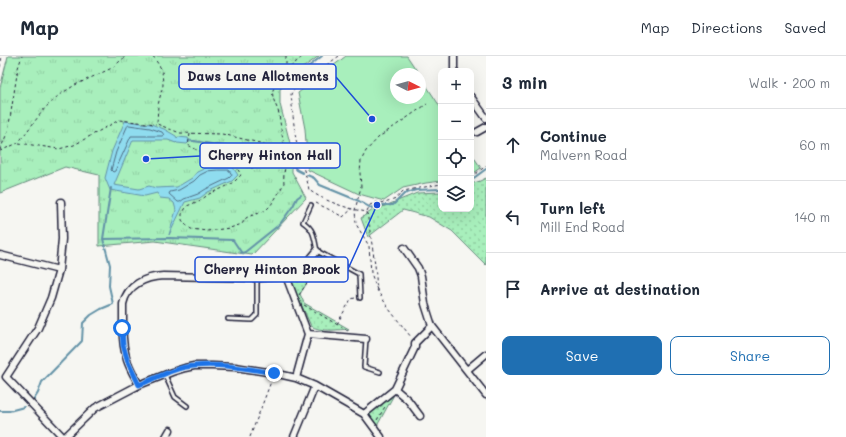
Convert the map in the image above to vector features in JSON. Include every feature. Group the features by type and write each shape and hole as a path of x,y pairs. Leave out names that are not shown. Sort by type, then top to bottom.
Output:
{"street":[{"path":"454,56 454,68"},
{"path":"474,101 486,118"},
{"path":"477,132 486,127"},
{"path":"61,202 62,239 59,270 51,298 38,328 3,377 64,437 95,408 139,385 194,366 235,367 296,378 315,386 364,414 381,437"},
{"path":"404,248 418,268 432,326 486,395"},
{"path":"139,385 128,362 123,345 122,328 123,305 125,298 129,291 140,281 155,276 257,278 286,276 307,263 316,251"},
{"path":"0,255 59,270"},
{"path":"286,276 308,334 296,378"},
{"path":"364,414 394,389 415,347 415,343 432,326"},
{"path":"308,334 366,338"},
{"path":"467,370 486,354"},
{"path":"294,437 315,386"},
{"path":"394,389 408,400 420,416"},
{"path":"166,437 170,430"}],"lane":[{"path":"311,206 303,222 309,226 312,232 316,251 359,274 360,298"},
{"path":"228,319 252,320 257,316 257,278"},
{"path":"366,338 364,367 380,372"},
{"path":"165,375 175,396 187,406"}],"path":[{"path":"0,67 2,56"},
{"path":"0,150 8,131 18,68 22,56"},
{"path":"18,143 45,108 59,95 75,85 112,68 126,56"},
{"path":"153,56 162,70 163,85 158,105 157,124"},
{"path":"286,56 286,77 295,88"},
{"path":"286,72 303,56"},
{"path":"339,56 295,88 291,94 299,153 309,190 318,196 352,209 367,211"},
{"path":"235,164 241,175 233,183 187,206 184,210 182,220 191,229 207,231 230,228 242,224 246,218 269,208 284,184 283,179 288,158 278,113 273,99 273,90 278,82 286,77"},
{"path":"415,343 389,309 377,290 371,273 369,246 356,224 355,210 361,187 361,161 366,151 379,137 427,104"},
{"path":"0,150 18,143 59,150 74,145 119,120 157,124 180,133 222,134 299,153"},
{"path":"190,134 188,145 196,150 235,164 252,168 270,162 286,165"},
{"path":"472,176 486,166"},
{"path":"377,290 375,264 367,211 370,205 377,202 385,203 396,199 403,191 438,185"},
{"path":"311,206 314,202 343,217 352,209"},
{"path":"298,296 324,256"},
{"path":"337,324 351,299 360,298"},
{"path":"301,304 349,331"},
{"path":"250,437 274,373"},
{"path":"374,427 388,402"}],"green space":[{"path":"8,56 319,56 297,72 289,82 280,89 280,104 292,151 292,172 306,198 252,255 155,241 99,246 99,175 65,167 0,193 0,88"},
{"path":"346,56 407,56 415,68 390,68 390,104 426,104 426,85 438,103 438,181 403,188 384,201 359,194 308,170 305,129 298,93"},
{"path":"474,158 481,168 474,173"},
{"path":"486,178 486,265 452,231 429,217 403,210 368,237 361,218 373,210 417,193 438,192 438,212 474,212 474,183"},
{"path":"317,256 324,256 300,294 304,303 349,329 324,330 311,326 291,282 295,274"},
{"path":"396,391 378,424 377,429 367,414"}],"water":[{"path":"125,121 151,124 164,129 177,138 188,138 189,140 196,141 189,142 187,144 176,143 168,140 133,140 114,185 139,189 149,186 156,188 177,187 192,178 197,172 208,167 232,166 238,175 232,181 208,192 200,198 185,202 169,235 176,210 174,203 169,199 160,198 157,193 145,196 110,190 105,178 112,151"}],"waterway":[{"path":"293,79 322,56"},
{"path":"194,141 229,147 281,159 290,162 297,170 303,173"},
{"path":"474,178 486,169"},
{"path":"307,175 314,178 320,185 359,201 371,208 377,205 393,205 404,194 416,190 438,189"},
{"path":"33,401 42,382 82,341 83,323 91,315 113,304 109,286 110,265 103,239 111,188"},
{"path":"103,239 170,238 233,240 242,253 280,224 297,198 301,195"},
{"path":"0,411 9,411 24,407"}],"place":[{"name":"Daws Lane Allotments","path":"372,119"},
{"name":"Cherry Hinton Hall","path":"146,159"},
{"name":"Cherry Hinton Brook","path":"377,205"}],"route":[{"path":"122,328 123,345 128,362 139,385 172,372 194,366 235,367 274,373"}]}
